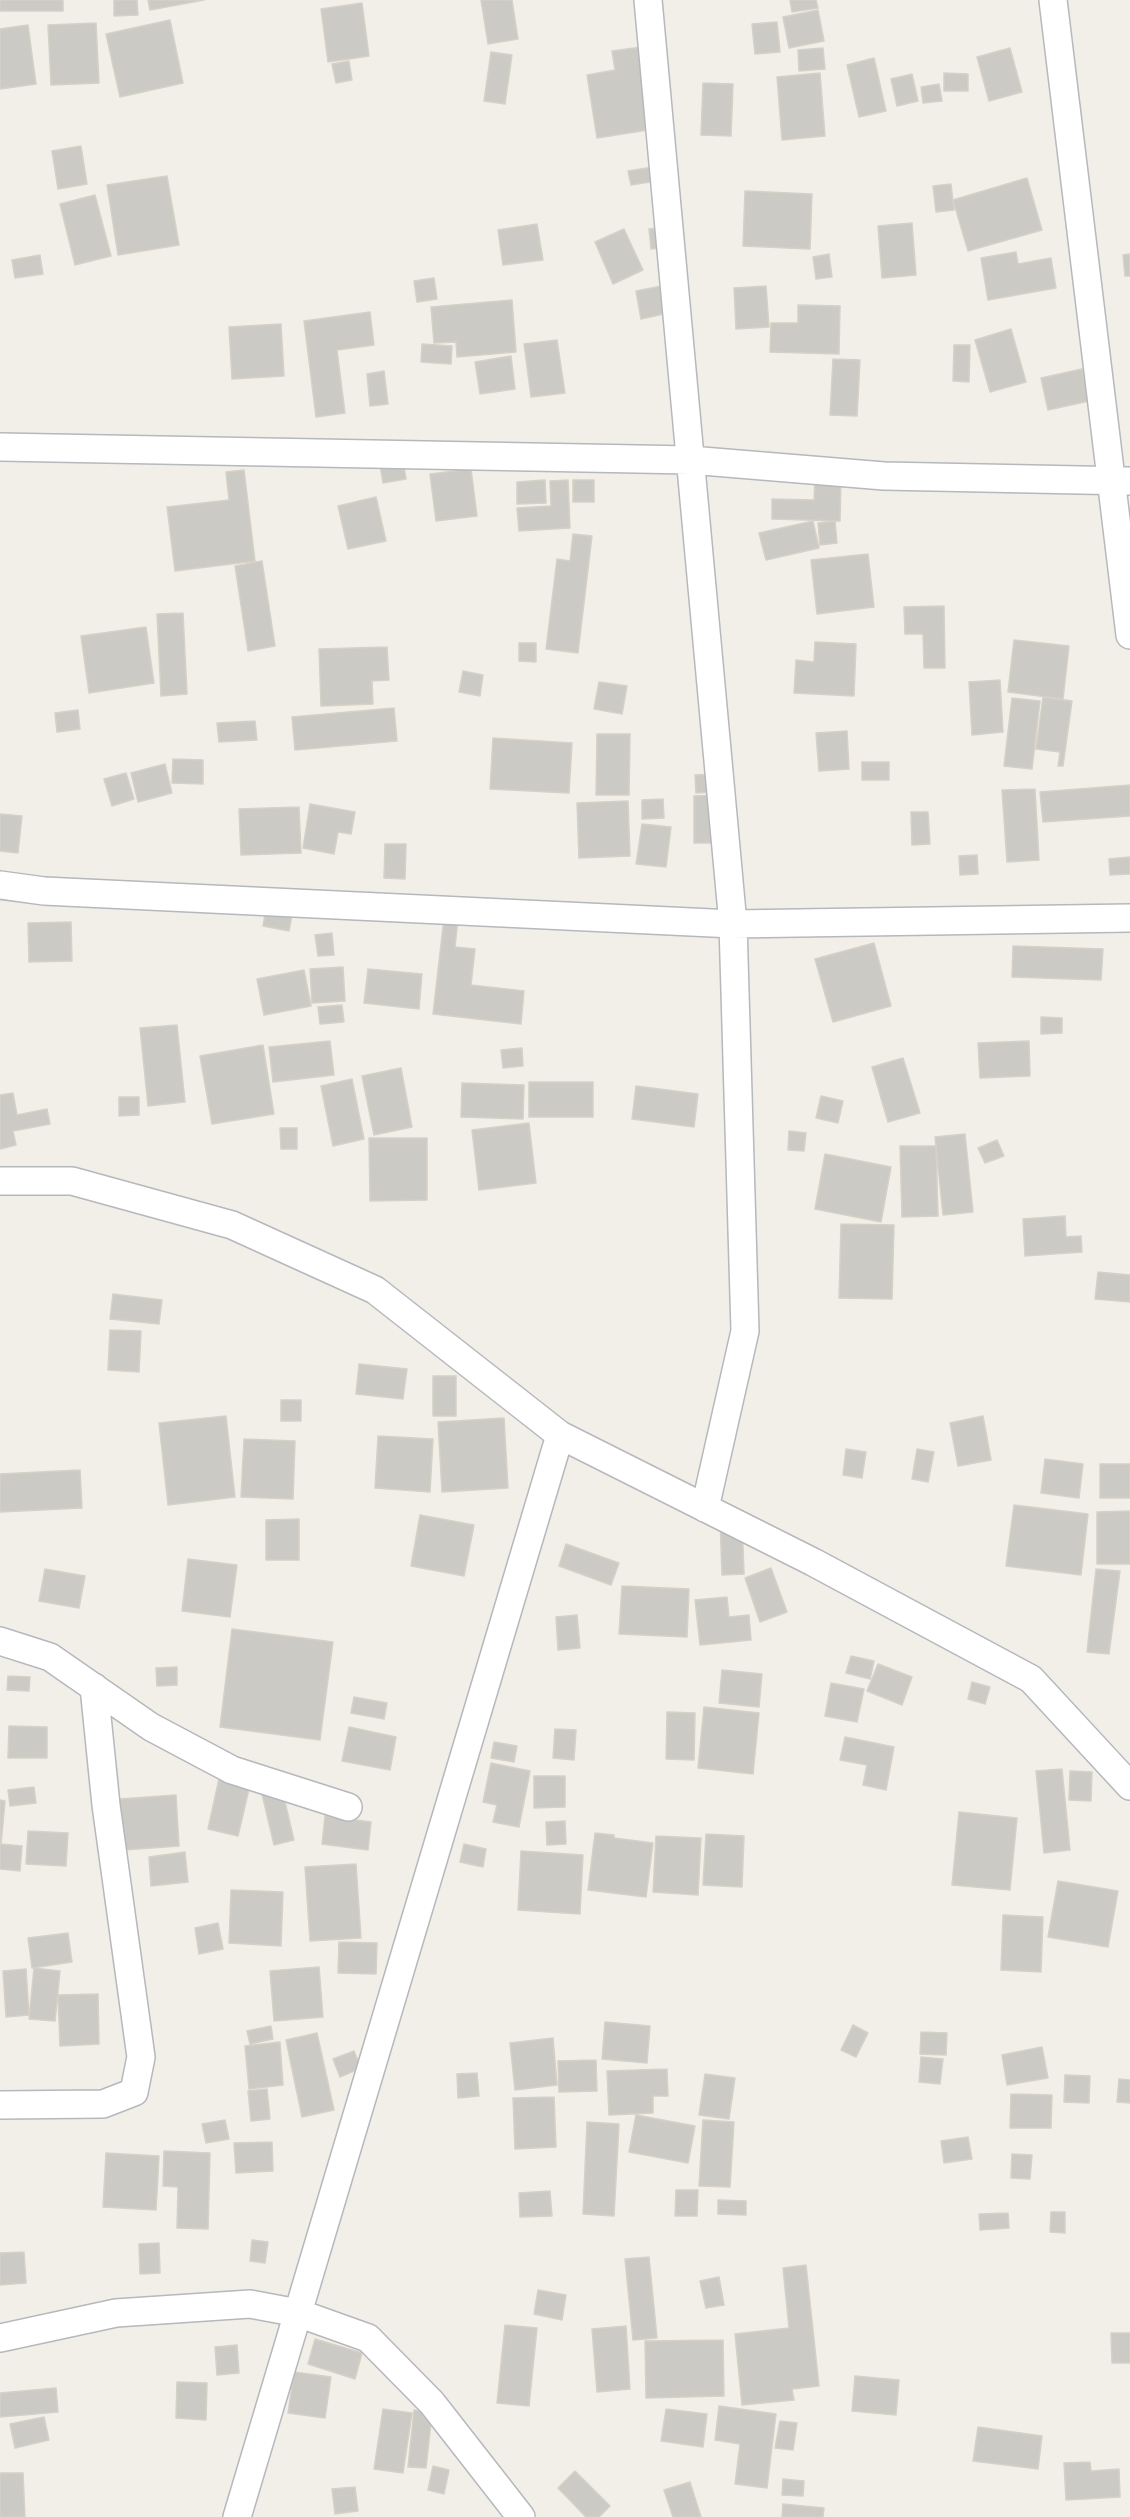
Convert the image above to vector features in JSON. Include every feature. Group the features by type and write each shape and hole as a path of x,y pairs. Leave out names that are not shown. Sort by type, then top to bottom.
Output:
{"street":[{"path":"648,0 733,924 745,1331 705,1508"},
{"path":"1053,0 1121,481 1130,635"},
{"path":"0,447 690,460 884,476 1121,481"},
{"path":"0,885 44,891 733,924 1130,918"},
{"path":"0,1181 72,1181 232,1225 375,1290 560,1435 813,1562 1031,1679 1130,1786"},
{"path":"237,2517 560,1435"},
{"path":"0,1641 50,1657 151,1727 232,1770 348,1807"},
{"path":"0,2105 103,2104 134,2092 141,2057 106,1805 94,1688"},
{"path":"0,2338 116,2313 250,2304 298,2313 368,2338 432,2403 521,2517"}],"building":[{"path":"0,0 63,0 63,11 0,11"},
{"path":"114,0 137,0 138,15 114,16"},
{"path":"148,0 204,0 150,10"},
{"path":"481,0 512,0 518,39 488,44"},
{"path":"790,0 816,0 818,8 792,12"},
{"path":"362,3 369,56 328,62 321,9"},
{"path":"818,10 824,41 789,48 783,17"},
{"path":"170,20 183,83 120,97 106,34"},
{"path":"777,22 780,52 755,54 752,24"},
{"path":"96,23 99,83 51,85 48,25"},
{"path":"28,25 36,84 0,89 0,29"},
{"path":"642,47 654,129 597,138 587,75 615,70 612,51"},
{"path":"823,48 825,69 799,71 798,50"},
{"path":"1010,48 1022,92 989,101 977,57"},
{"path":"491,52 512,55 505,104 484,101"},
{"path":"874,58 886,111 859,117 847,65"},
{"path":"349,61 352,80 336,83 332,64"},
{"path":"820,73 825,136 782,140 777,77"},
{"path":"944,73 968,74 968,91 944,91"},
{"path":"912,74 918,101 897,106 891,79"},
{"path":"703,83 733,84 731,136 701,135"},
{"path":"939,84 942,101 923,103 921,87"},
{"path":"81,146 87,184 58,189 52,151"},
{"path":"660,166 662,180 631,185 628,171"},
{"path":"167,176 179,245 118,255 107,185"},
{"path":"1027,178 1042,230 968,251 953,200"},
{"path":"951,184 954,210 936,212 933,186"},
{"path":"745,191 812,194 810,249 743,246"},
{"path":"95,195 111,256 75,265 60,204"},
{"path":"912,223 916,275 882,278 878,226"},
{"path":"537,224 543,260 503,265 498,230"},
{"path":"667,227 669,247 651,249 649,229"},
{"path":"624,229 643,270 613,284 595,242"},
{"path":"1016,252 1018,264 1051,258 1056,288 988,300 981,258"},
{"path":"829,254 832,277 816,279 813,257"},
{"path":"1130,254 1130,276 1125,276 1123,255"},
{"path":"40,255 43,274 15,278 12,260"},
{"path":"434,278 437,299 417,302 414,281"},
{"path":"672,284 677,311 641,319 636,291"},
{"path":"766,286 769,327 736,329 734,288"},
{"path":"512,300 516,352 457,357 456,342 434,343 431,307"},
{"path":"798,305 840,306 839,354 770,352 771,323 798,323"},
{"path":"370,312 374,345 337,350 345,413 316,417 304,321"},
{"path":"281,324 284,376 232,379 229,327"},
{"path":"1011,329 1026,382 990,392 975,340"},
{"path":"557,340 565,393 531,397 524,344"},
{"path":"422,344 452,346 451,364 421,362"},
{"path":"954,345 970,345 969,382 953,381"},
{"path":"511,356 515,389 480,394 475,362"},
{"path":"833,359 860,360 857,416 830,415"},
{"path":"1082,369 1089,401 1048,410 1041,378"},
{"path":"384,371 388,404 370,406 367,374"},
{"path":"403,461 406,479 383,483 380,465"},
{"path":"471,469 477,516 436,521 430,474"},
{"path":"244,470 255,561 175,571 167,507 229,500 226,472"},
{"path":"815,478 841,478 840,521 772,519 772,499 814,500"},
{"path":"545,480 546,503 517,504 517,482"},
{"path":"568,480 570,528 519,531 517,508 551,506 550,481"},
{"path":"573,480 594,480 594,502 573,502"},
{"path":"376,497 386,541 348,549 338,506"},
{"path":"813,521 819,548 766,560 759,533"},
{"path":"835,521 837,543 820,545 818,523"},
{"path":"573,534 592,536 578,653 546,649 557,559 570,561"},
{"path":"868,554 874,607 817,614 811,560"},
{"path":"262,561 275,646 248,651 235,566"},
{"path":"944,606 945,668 924,668 923,634 905,634 904,607"},
{"path":"183,613 187,694 161,696 157,614"},
{"path":"146,627 154,683 89,693 81,636"},
{"path":"1014,640 1069,646 1063,699 1008,692"},
{"path":"815,642 856,644 854,696 794,693 796,660 814,662"},
{"path":"519,643 536,643 536,662 519,661"},
{"path":"387,647 389,680 372,681 373,704 321,706 319,649"},
{"path":"463,671 483,675 480,696 459,692"},
{"path":"1000,680 1003,732 972,735 969,682"},
{"path":"599,682 627,686 622,714 594,709"},
{"path":"1043,697 1072,701 1063,766 1058,766 1060,752 1036,749"},
{"path":"1012,698 1040,701 1032,769 1004,766"},
{"path":"394,708 397,741 295,750 292,717"},
{"path":"78,710 80,729 57,732 55,713"},
{"path":"255,721 257,740 219,742 217,723"},
{"path":"847,731 849,769 819,771 816,733"},
{"path":"597,734 630,734 629,795 596,795"},
{"path":"493,738 572,743 569,793 490,789"},
{"path":"173,759 203,760 203,784 172,783"},
{"path":"862,762 889,762 889,780 862,780"},
{"path":"165,764 172,793 138,802 131,773"},
{"path":"126,773 134,799 112,806 104,779"},
{"path":"715,774 716,792 696,793 695,775"},
{"path":"1130,785 1130,816 1043,822 1040,792"},
{"path":"1035,789 1039,860 1007,862 1002,790"},
{"path":"721,795 722,843 694,843 694,796"},
{"path":"663,799 664,818 642,819 642,800"},
{"path":"628,801 630,856 579,858 577,803"},
{"path":"310,804 355,812 351,834 338,832 334,854 303,848"},
{"path":"299,807 301,853 241,855 239,809"},
{"path":"911,812 928,812 930,844 912,845"},
{"path":"0,814 22,816 18,853 0,851"},
{"path":"642,824 671,827 666,867 636,864"},
{"path":"385,844 406,844 405,879 384,878"},
{"path":"977,855 978,874 960,875 959,856"},
{"path":"1130,857 1130,874 1110,875 1109,859"},
{"path":"266,909 292,915 289,931 263,926"},
{"path":"444,918 458,919 455,947 475,949 471,985 524,991 521,1024 433,1014"},
{"path":"71,922 72,961 29,962 28,923"},
{"path":"332,933 334,955 318,956 315,935"},
{"path":"874,943 891,1006 833,1022 815,959"},
{"path":"1013,946 1103,949 1101,980 1012,977"},
{"path":"343,967 345,1001 312,1003 310,969"},
{"path":"368,969 422,974 419,1009 364,1003"},
{"path":"304,970 311,1006 264,1015 257,979"},
{"path":"342,1005 344,1022 320,1024 318,1007"},
{"path":"1041,1017 1062,1018 1062,1033 1041,1034"},
{"path":"177,1025 185,1102 148,1106 140,1028"},
{"path":"330,1041 334,1075 273,1082 269,1047"},
{"path":"1029,1041 1030,1076 980,1078 978,1043"},
{"path":"263,1045 274,1114 212,1124 200,1056"},
{"path":"522,1048 523,1066 503,1068 501,1050"},
{"path":"903,1058 920,1113 888,1122 872,1067"},
{"path":"401,1068 412,1127 374,1135 362,1076"},
{"path":"352,1079 364,1139 333,1146 321,1086"},
{"path":"529,1082 593,1082 593,1117 529,1117"},
{"path":"462,1083 524,1085 523,1119 461,1117"},
{"path":"636,1086 698,1094 694,1127 632,1119"},
{"path":"13,1093 17,1115 47,1109 50,1124 13,1131 16,1145 0,1149 0,1095"},
{"path":"821,1096 843,1101 838,1123 816,1118"},
{"path":"119,1097 139,1097 139,1115 119,1116"},
{"path":"529,1123 536,1183 479,1190 472,1130"},
{"path":"280,1128 297,1128 297,1149 281,1149"},
{"path":"789,1131 806,1133 804,1151 788,1150"},
{"path":"965,1134 973,1212 943,1215 935,1137"},
{"path":"369,1138 427,1138 427,1200 370,1201"},
{"path":"997,1140 1004,1156 985,1163 978,1148"},
{"path":"900,1146 936,1146 938,1216 902,1217"},
{"path":"825,1154 891,1167 881,1222 815,1209"},
{"path":"1065,1216 1066,1237 1081,1236 1082,1252 1025,1256 1023,1219"},
{"path":"841,1224 894,1225 892,1299 839,1298"},
{"path":"1098,1272 1130,1275 1130,1302 1095,1299"},
{"path":"113,1294 162,1300 159,1324 110,1319"},
{"path":"110,1330 141,1331 139,1372 108,1370"},
{"path":"359,1364 407,1369 403,1399 356,1394"},
{"path":"433,1376 456,1376 456,1416 433,1416"},
{"path":"281,1400 301,1400 301,1421 281,1421"},
{"path":"226,1416 235,1497 168,1505 159,1423"},
{"path":"983,1416 991,1460 958,1466 950,1423"},
{"path":"504,1418 508,1488 442,1492 438,1422"},
{"path":"378,1436 433,1439 430,1492 375,1488"},
{"path":"244,1439 295,1441 293,1499 241,1497"},
{"path":"846,1449 866,1452 862,1478 843,1475"},
{"path":"917,1449 934,1452 928,1482 912,1479"},
{"path":"1045,1459 1083,1464 1079,1498 1041,1493"},
{"path":"1100,1464 1130,1464 1130,1498 1100,1498"},
{"path":"80,1470 82,1508 0,1512 0,1474"},
{"path":"1014,1505 1088,1514 1081,1575 1006,1566"},
{"path":"1130,1511 1130,1564 1097,1564 1097,1512"},
{"path":"420,1515 474,1525 464,1576 411,1566"},
{"path":"742,1518 744,1574 722,1575 720,1519"},
{"path":"299,1519 299,1560 266,1560 266,1520"},
{"path":"566,1544 619,1563 611,1585 559,1566"},
{"path":"188,1559 237,1565 230,1617 182,1611"},
{"path":"771,1568 787,1612 760,1622 745,1578"},
{"path":"45,1569 85,1576 79,1608 39,1601"},
{"path":"1096,1569 1120,1571 1109,1654 1087,1652"},
{"path":"622,1586 689,1589 687,1637 619,1634"},
{"path":"727,1597 729,1617 749,1615 751,1640 700,1645 695,1600"},
{"path":"577,1615 580,1648 558,1650 556,1617"},
{"path":"232,1629 333,1642 320,1740 220,1727"},
{"path":"851,1656 874,1661 870,1679 846,1673"},
{"path":"878,1664 912,1677 902,1705 867,1691"},
{"path":"177,1667 177,1685 157,1686 156,1668"},
{"path":"722,1670 762,1674 759,1707 719,1703"},
{"path":"8,1676 30,1677 29,1691 7,1690"},
{"path":"972,1682 990,1687 985,1704 968,1699"},
{"path":"831,1683 864,1689 857,1722 825,1716"},
{"path":"354,1697 387,1703 384,1719 351,1713"},
{"path":"704,1707 759,1713 753,1774 698,1768"},
{"path":"667,1712 695,1713 694,1760 666,1759"},
{"path":"9,1726 47,1727 47,1758 8,1758"},
{"path":"349,1727 396,1737 390,1770 342,1761"},
{"path":"555,1729 576,1730 574,1760 553,1758"},
{"path":"845,1737 894,1747 886,1790 863,1785 867,1765 840,1760"},
{"path":"494,1742 517,1746 514,1762 491,1758"},
{"path":"491,1763 530,1771 519,1827 493,1822 497,1805 483,1802"},
{"path":"222,1765 253,1772 238,1836 208,1829"},
{"path":"1062,1769 1070,1850 1044,1853 1036,1771"},
{"path":"1070,1771 1092,1772 1091,1801 1069,1800"},
{"path":"534,1776 565,1776 565,1807 534,1808"},
{"path":"281,1785 294,1840 274,1845 261,1790"},
{"path":"34,1787 36,1803 10,1806 8,1790"},
{"path":"176,1795 179,1846 124,1850 120,1799"},
{"path":"0,1800 5,1801 1,1844 22,1846 20,1871 0,1869"},
{"path":"959,1812 1017,1818 1010,1890 952,1885"},
{"path":"325,1816 371,1822 368,1850 322,1844"},
{"path":"565,1821 566,1844 547,1845 546,1822"},
{"path":"28,1831 68,1833 66,1866 26,1864"},
{"path":"595,1833 653,1843 646,1897 588,1890"},
{"path":"706,1834 744,1836 742,1887 703,1885"},
{"path":"656,1836 701,1838 698,1895 653,1892"},
{"path":"464,1844 486,1849 483,1867 460,1862"},
{"path":"521,1851 583,1855 580,1914 518,1910"},
{"path":"185,1852 188,1882 151,1886 149,1857"},
{"path":"356,1864 361,1938 310,1941 305,1867"},
{"path":"1058,1881 1118,1891 1108,1947 1048,1937"},
{"path":"231,1890 283,1892 281,1946 229,1943"},
{"path":"1003,1915 1043,1917 1041,1972 1001,1970"},
{"path":"218,1923 223,1949 199,1954 195,1928"},
{"path":"68,1933 72,1962 32,1968 28,1938"},
{"path":"339,1942 377,1943 376,1974 338,1973"},
{"path":"319,1967 323,2017 274,2021 270,1971"},
{"path":"34,1968 60,1971 55,2021 29,2019"},
{"path":"26,1969 29,2015 6,2017 3,1971"},
{"path":"98,1994 99,2044 60,2046 58,1995"},
{"path":"605,2022 650,2026 647,2063 602,2059"},
{"path":"853,2025 868,2033 856,2057 841,2050"},
{"path":"271,2026 273,2039 250,2044 247,2031"},
{"path":"921,2032 947,2033 946,2055 920,2054"},
{"path":"317,2033 334,2110 302,2117 286,2040"},
{"path":"553,2038 557,2085 515,2090 510,2043"},
{"path":"280,2042 283,2085 249,2089 245,2046"},
{"path":"1042,2047 1048,2078 1007,2085 1002,2055"},
{"path":"354,2051 361,2068 340,2077 333,2059"},
{"path":"921,2057 943,2059 940,2084 919,2082"},
{"path":"596,2060 597,2091 559,2092 558,2061"},
{"path":"667,2069 668,2096 653,2096 653,2113 609,2115 607,2071"},
{"path":"477,2073 479,2096 458,2098 457,2074"},
{"path":"705,2074 735,2078 729,2119 699,2115"},
{"path":"1065,2075 1090,2076 1089,2103 1064,2102"},
{"path":"1119,2079 1130,2080 1130,2103 1117,2102"},
{"path":"267,2089 270,2119 251,2121 248,2091"},
{"path":"1011,2094 1052,2095 1051,2128 1010,2128"},
{"path":"554,2097 556,2147 515,2149 513,2098"},
{"path":"636,2115 695,2126 688,2163 629,2152"},
{"path":"225,2120 229,2139 206,2143 202,2124"},
{"path":"703,2120 734,2122 730,2187 699,2186"},
{"path":"587,2122 619,2124 614,2216 583,2214"},
{"path":"968,2137 972,2159 944,2163 941,2141"},
{"path":"272,2142 273,2171 236,2173 234,2143"},
{"path":"164,2151 210,2153 208,2229 177,2228 178,2187 163,2186"},
{"path":"106,2153 159,2156 156,2210 103,2207"},
{"path":"1012,2154 1032,2155 1030,2179 1011,2178"},
{"path":"676,2190 698,2190 697,2216 675,2216"},
{"path":"550,2191 552,2216 520,2217 519,2193"},
{"path":"718,2200 746,2201 746,2215 718,2214"},
{"path":"1051,2212 1065,2212 1065,2233 1050,2232"},
{"path":"1008,2213 1009,2228 980,2230 979,2214"},
{"path":"252,2240 268,2242 265,2263 250,2261"},
{"path":"159,2243 160,2273 140,2274 139,2244"},
{"path":"24,2252 26,2283 0,2285 0,2253"},
{"path":"649,2257 657,2338 633,2340 625,2259"},
{"path":"806,2265 819,2386 792,2389 794,2400 742,2405 735,2334 789,2328 783,2268"},
{"path":"719,2277 724,2305 706,2308 700,2281"},
{"path":"538,2290 566,2295 562,2320 534,2314"},
{"path":"505,2325 537,2328 529,2406 497,2403"},
{"path":"626,2326 630,2389 597,2392 592,2329"},
{"path":"1111,2333 1130,2333 1130,2363 1112,2363"},
{"path":"315,2339 362,2353 355,2379 308,2364"},
{"path":"723,2340 724,2396 646,2398 645,2341"},
{"path":"237,2345 239,2373 217,2375 215,2347"},
{"path":"294,2372 331,2377 325,2418 288,2413"},
{"path":"855,2376 899,2380 896,2415 852,2411"},
{"path":"177,2382 207,2383 206,2420 176,2418"},
{"path":"56,2388 58,2412 0,2417 0,2393"},
{"path":"719,2406 776,2414 767,2488 735,2484 740,2444 715,2440"},
{"path":"383,2409 412,2413 403,2473 374,2469"},
{"path":"666,2409 707,2414 703,2447 661,2441"},
{"path":"414,2410 432,2413 426,2468 408,2467"},
{"path":"44,2417 49,2440 15,2448 10,2424"},
{"path":"780,2421 797,2423 793,2450 775,2448"},
{"path":"978,2427 1042,2436 1038,2469 973,2461"},
{"path":"1090,2462 1091,2471 1119,2469 1120,2497 1066,2500 1064,2463"},
{"path":"433,2466 449,2470 444,2494 428,2490"},
{"path":"575,2471 610,2506 599,2517 586,2517 558,2488"},
{"path":"0,2473 23,2473 25,2517 0,2517"},
{"path":"783,2479 804,2481 803,2496 782,2495"},
{"path":"690,2482 701,2517 673,2517 664,2490"},
{"path":"355,2487 358,2511 335,2514 332,2489"},
{"path":"783,2504 824,2508 823,2517 782,2517"}]}
